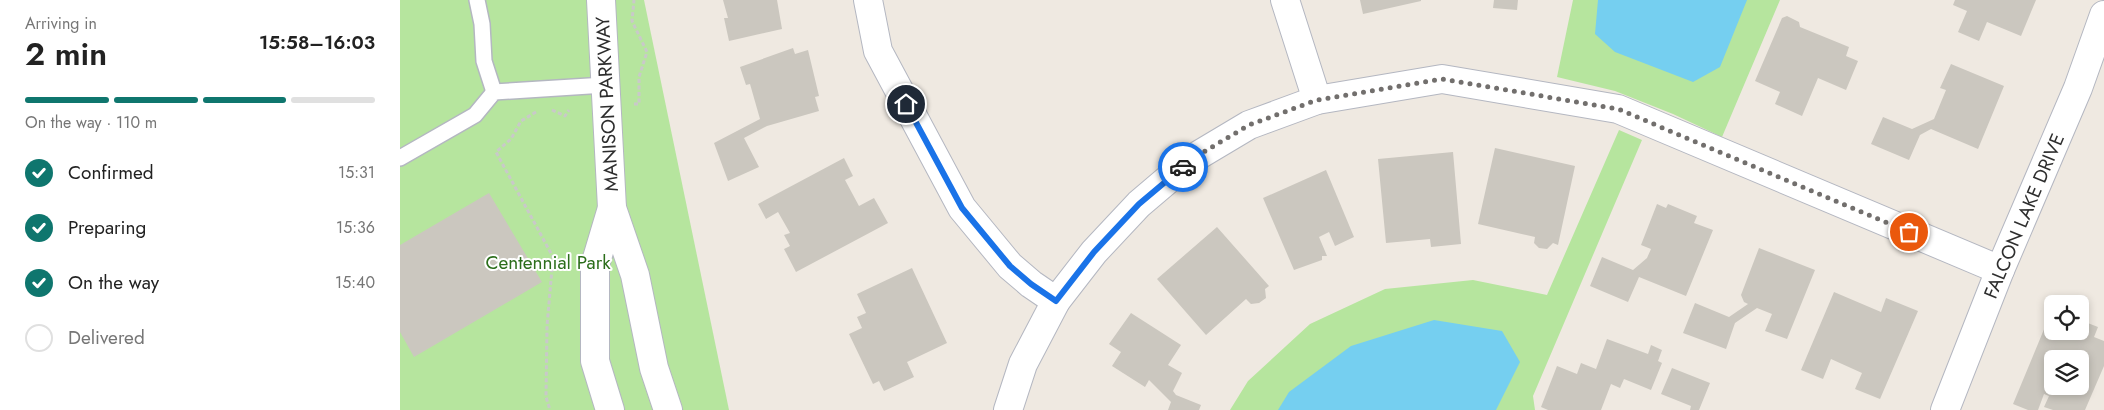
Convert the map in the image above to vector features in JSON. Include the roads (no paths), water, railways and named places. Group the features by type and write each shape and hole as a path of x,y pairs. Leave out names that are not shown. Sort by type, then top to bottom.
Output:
{"street":[{"name":"MANISON PARKWAY","path":"602,0 612,208 635,275 654,368 668,410"},
{"path":"868,0 878,52 962,208 1010,266 1031,284 1056,301"},
{"path":"1285,0 1317,100"},
{"name":"FALCON LAKE DRIVE","path":"1945,410 2000,270 2078,88 2103,20"},
{"path":"1008,410 1023,364 1056,301 1094,252 1139,204 1192,159 1249,125 1317,100 1442,79 1618,109 2000,270"},
{"name":"MANISON PARKWAY","path":"610,410 596,361 595,266 612,208"}],"lane":[{"path":"478,0 482,24 484,61 494,92"},
{"path":"400,158 475,114 494,92 605,85"}],"water":[{"path":"1598,0 1747,0 1720,67 1693,82 1615,52 1595,34"},
{"path":"1434,320 1502,331 1520,362 1496,410 1278,410 1289,392 1351,346"}],"park label":[{"name":"Centennial Park","path":"548,262"}]}
